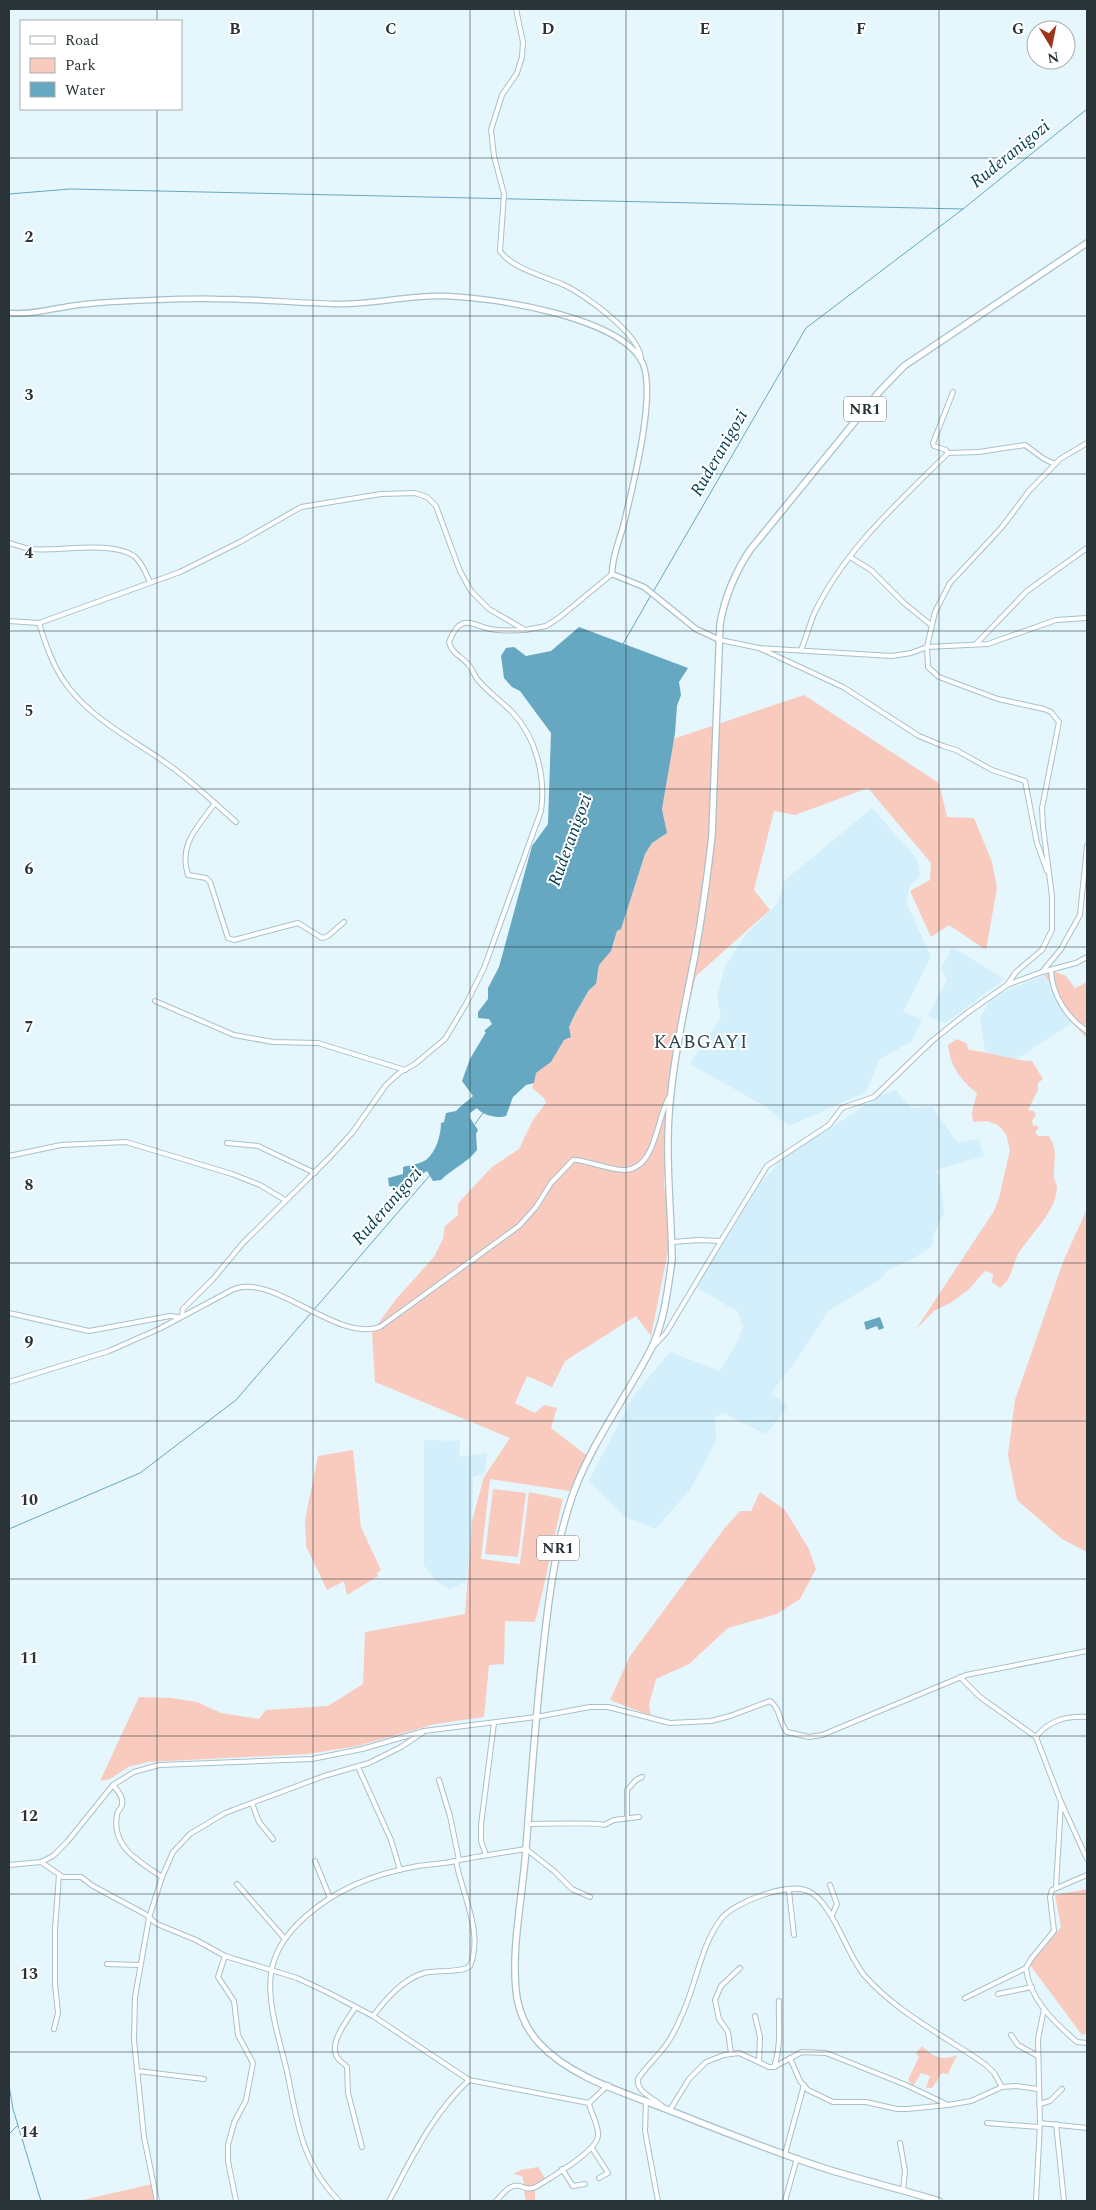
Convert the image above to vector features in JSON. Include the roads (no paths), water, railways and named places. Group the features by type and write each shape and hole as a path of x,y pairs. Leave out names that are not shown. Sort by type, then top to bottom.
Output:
{"highway":[{"name":"NR1","path":"939,2201 785,2154 646,2101 583,2074 554,2057 532,2035 522,2016 517,1998 516,1972 536,1717 553,1567 573,1496 600,1435 651,1349 659,1328 669,1280 672,1242 669,1145 670,1094 682,1014 705,899 710,853 723,606 733,577 742,562 889,381 904,366 935,343 1087,243"}],"street":[{"path":"516,9 523,42 522,57 517,73 502,95 491,130 494,156 504,194 500,251 503,255 522,266 564,285 600,309 625,331 638,350 646,375 643,430 625,518 612,562 612,574"},
{"path":"9,313 25,314 84,304 131,301 217,299 345,304 455,296 549,312 586,322 614,335 633,350 641,361"},
{"path":"953,392 933,443 934,446 946,450 948,453 979,452 1021,444 1031,448 1044,459 1055,464"},
{"path":"1007,985 1016,972 1042,950 1052,930 1042,808 1052,751 1059,728 1056,716 1044,709 998,699 939,677 928,667 926,647 941,597 950,583 1002,526 1029,491 1055,464 1067,454 1087,443"},
{"path":"801,650 814,613 850,557 880,522 948,453"},
{"path":"9,615 10,621 39,623 192,566 301,508 381,494 421,494 436,506 460,571 471,591 486,606 525,630"},
{"path":"9,543 31,549 80,547 119,551 134,556 140,562 150,582"},
{"path":"976,645 1027,591 1087,548"},
{"path":"850,557 872,570 904,603 931,626"},
{"path":"612,574 644,587 696,629 720,640 759,648 881,656 911,653 926,647 976,645 997,642 1056,620 1087,618"},
{"path":"181,1316 183,1309 213,1279 243,1243 285,1200 315,1173 352,1133 386,1085 441,1043 466,1004 490,952 504,908 541,811 543,802 538,757 522,726 512,712 477,680 470,665 450,650 449,642 458,627 466,622 472,622 496,630 525,630 546,626 560,617 612,574"},
{"path":"39,623 51,657 76,696 112,726 167,764 236,822"},
{"path":"759,648 843,687 919,736 956,750 992,770 1025,781 1039,850 1049,876"},
{"path":"215,804 186,846 184,856 188,875 206,878 210,882 228,938 234,940 298,923 322,938 328,936 344,922"},
{"path":"1042,972 1061,949 1080,915 1087,846"},
{"path":"651,1349 666,1333 767,1166 829,1125 842,1108 874,1097 948,1026 1007,985 1042,972 1076,963 1087,956"},
{"path":"1051,970 1053,987 1066,1010 1076,1023 1087,1031"},
{"path":"155,1001 234,1035 273,1042 318,1043 405,1070"},
{"path":"9,1382 109,1351 156,1330 237,1288 243,1287 259,1289 347,1327 371,1330 380,1328 430,1289 519,1226 536,1207 551,1183 573,1160 582,1160 615,1170 632,1169 638,1166 653,1144 665,1104 670,1094"},
{"path":"9,1156 61,1145 126,1142 247,1179 285,1200"},
{"path":"227,1143 258,1146 315,1173"},
{"path":"672,1242 720,1241"},
{"path":"9,1313 89,1332 170,1316 181,1316"},
{"path":"9,1865 41,1862 58,1852 113,1784 134,1772 159,1766 312,1759 362,1749 424,1732 536,1717 590,1707 608,1707 660,1722 684,1723 730,1716 770,1701 778,1710 783,1728 787,1732 815,1736 849,1724 971,1673 1087,1650"},
{"path":"960,1677 980,1697 1036,1737 1061,1802 1087,1860"},
{"path":"1036,1737 1048,1724 1070,1717 1087,1717"},
{"path":"486,1855 481,1841 480,1825 494,1723"},
{"path":"157,2201 144,2137 134,2028 139,1965 149,1918 162,1877 173,1852 190,1834 225,1813 324,1776 358,1767 387,1755 424,1732"},
{"path":"358,1767 391,1840 400,1870"},
{"path":"627,1818 627,1790 642,1777"},
{"path":"373,2016 394,1992 411,1978 430,1972 462,1970 470,1966 474,1951 474,1937 450,1816 440,1780"},
{"path":"113,1784 122,1799 122,1805 117,1814 117,1830 124,1848 162,1877"},
{"path":"1056,1887 1061,1802"},
{"path":"252,1803 259,1822 273,1840"},
{"path":"528,1824 587,1824 600,1822 604,1825 614,1820 639,1817"},
{"path":"339,2201 323,2184 306,2153 302,2141 272,1999 272,1970 275,1957 285,1938 300,1921 330,1898 363,1882 400,1870 486,1855 526,1850 554,1871 572,1889 590,1896"},
{"path":"315,1861 330,1898"},
{"path":"41,1862 59,1875 81,1877 92,1886 162,1927 191,1938 225,1956 297,1978 373,2016 469,2080 589,2103"},
{"path":"54,2029 58,2013 55,1984 59,1875"},
{"path":"965,1998 1026,1968 1054,1931 1050,1897 1052,1890 1087,1875"},
{"path":"238,1884 285,1938"},
{"path":"830,1885 837,1904 832,1915"},
{"path":"789,1890 794,1936"},
{"path":"948,2105 826,2053 802,2052 774,2067 766,2066 744,2054 731,2054 702,2065 667,2109 637,2086 638,2079 668,2043 679,2021 716,1928 727,1913 745,1901 770,1893 789,1890 808,1891 821,1901 832,1915 853,1960 873,1984 919,2022 986,2065 996,2076 1002,2088"},
{"path":"225,1956 218,1977 234,2001 238,2035 253,2063 246,2100 234,2123 228,2145 228,2161 236,2201"},
{"path":"107,1964 139,1965"},
{"path":"731,2054 728,2032 719,2019 715,2000 721,1986 740,1968"},
{"path":"1026,1968 1032,1987 1044,2009 1077,2042 1087,2043"},
{"path":"998,1994 1032,1987"},
{"path":"774,2067 779,2052 779,2001"},
{"path":"355,2008 341,2032 335,2049 337,2058 347,2067 348,2093 362,2147"},
{"path":"1036,2201 1040,2125 1038,2056 1040,2026 1044,2009"},
{"path":"755,2016 760,2037 759,2062"},
{"path":"1011,2035 1018,2045 1038,2056"},
{"path":"790,2058 804,2085 817,2096 833,2102 866,2102 907,2109 971,2101 1002,2088 1016,2086 1038,2089"},
{"path":"137,2071 204,2079"},
{"path":"389,2201 430,2125 469,2080"},
{"path":"589,2103 608,2085"},
{"path":"785,2154 804,2085"},
{"path":"1039,2104 1050,2101 1062,2089"},
{"path":"646,2101 645,2131 658,2201"},
{"path":"496,2201 512,2186 525,2189 536,2187 592,2148 598,2138 598,2127 592,2117 589,2103"},
{"path":"987,2122 1056,2124 1087,2128"},
{"path":"1056,2124 1064,2201"},
{"path":"900,2143 905,2171 903,2190"},
{"path":"592,2148 608,2173 599,2178"},
{"path":"785,2201 797,2158"},
{"path":"562,2169 573,2186 585,2184"}],"water":[{"path":"579,627 688,668 679,682 681,695 677,706 675,733 662,809 667,833 652,843 645,854 621,929 617,931 611,951 599,965 596,984 589,990 575,1014 569,1027 571,1037 564,1040 551,1062 536,1073 534,1083 526,1085 513,1097 506,1116 490,1116 482,1113 477,1108 470,1113 470,1118 478,1130 476,1134 477,1150 469,1159 441,1180 433,1181 427,1171 405,1186 389,1186 388,1178 403,1174 403,1167 421,1162 430,1157 437,1143 441,1123 444,1122 446,1113 456,1111 473,1096 462,1081 470,1059 486,1032 484,1031 492,1024 489,1019 478,1018 478,1012 488,999 488,988 499,967 532,846 548,824 551,733 520,691 512,687 504,678 501,656 506,648 514,647 526,656 551,651"},
{"path":"880,1317 884,1328 879,1330 877,1326 866,1330 864,1322"}],"waterway":[{"name":"Ruderanigozi","path":"653,592 806,328 963,209 1087,109"},
{"path":"9,194 70,189 963,209"},
{"name":"Ruderanigozi","path":"623,644 651,595"},
{"name":"Ruderanigozi","path":"475,1124 483,1113"},
{"name":"Ruderanigozi","path":"9,1529 140,1473 236,1400 431,1174"},
{"path":"9,2085 13,2109 41,2201"},
{"path":"9,2134 17,2126"}],"district":[{"name":"KABGAYI","path":"701,1042"}]}
